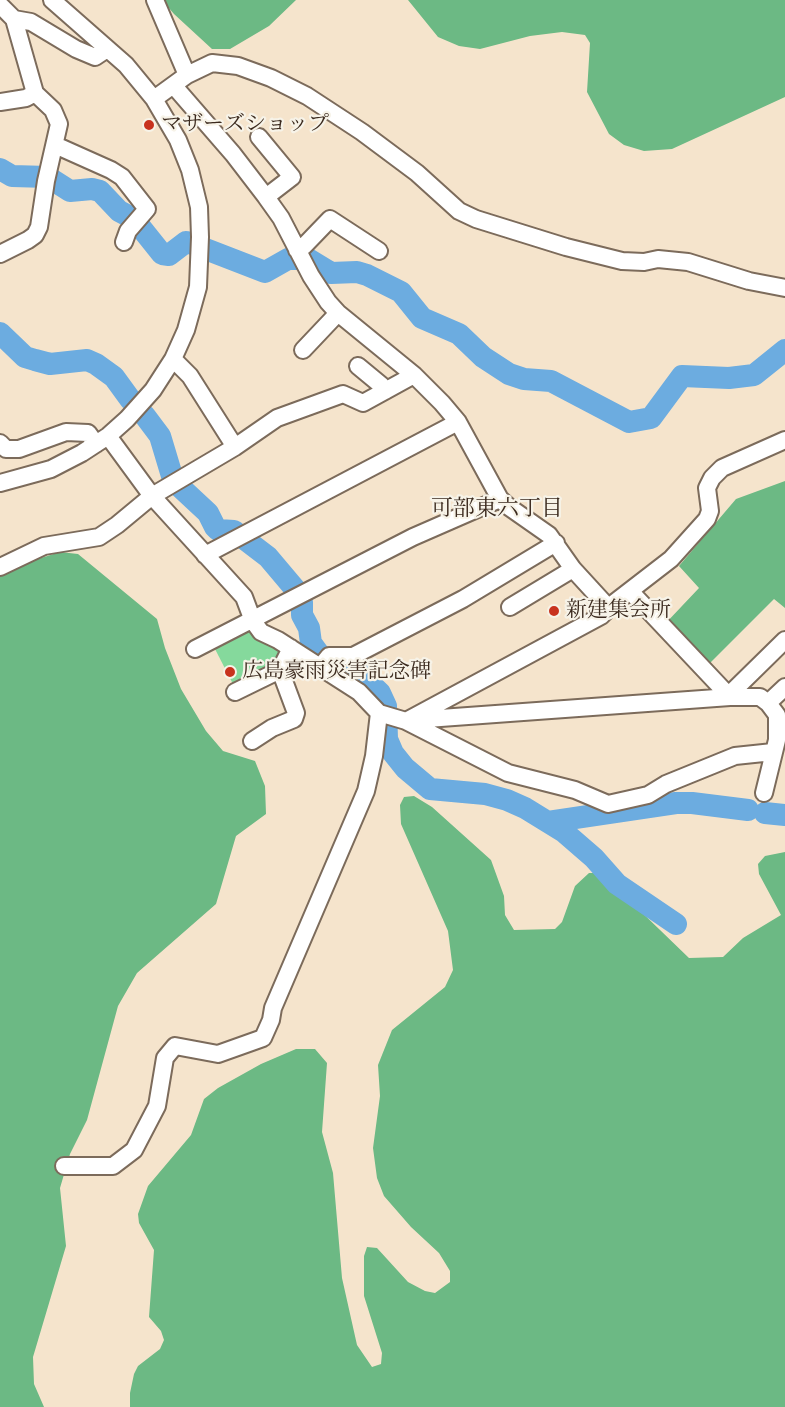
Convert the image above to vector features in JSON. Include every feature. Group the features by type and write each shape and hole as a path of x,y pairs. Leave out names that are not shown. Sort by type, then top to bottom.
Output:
{"street":[{"path":"0,483 51,469 102,440 127,419 153,390 173,359 186,330 198,287 199,207 190,170 178,140 154,99 126,66 52,0"},
{"path":"155,0 187,75"},
{"path":"0,5 14,19 35,93 53,110 59,124 39,227 35,235 0,254"},
{"path":"14,19 31,22 76,49 95,57 107,49"},
{"path":"154,99 187,75 212,63 238,66 271,78 308,96 417,173 459,211 476,219 566,247 622,261 644,262 658,259 688,262 749,281 785,288"},
{"path":"174,86 233,154 281,218 328,302 338,313 414,375 458,422 500,499 549,535 573,569 606,605 610,606"},
{"path":"0,102 26,98 35,93"},
{"path":"259,137 292,177 266,197"},
{"path":"55,145 122,177 147,209 128,231 124,242"},
{"path":"301,257 304,246 330,219 379,250"},
{"path":"303,350 338,313"},
{"path":"173,359 190,376 235,447"},
{"path":"358,366 385,391"},
{"path":"0,567 44,546 99,537 152,496 235,447 277,418 343,394 363,403 414,375"},
{"path":"205,555 458,422"},
{"path":"0,443 6,449 19,448 66,432 88,433 102,440 244,597 253,621 261,632 324,663 384,714 406,721 508,772 575,790 608,804 648,795 666,784 735,756 778,743"},
{"path":"406,721 601,616 610,606 671,559 707,519 710,511 707,488 712,477 722,468 785,440"},
{"path":"195,649 413,537 500,499"},
{"path":"324,663 330,656 353,656 463,599 556,543"},
{"path":"510,607 573,569"},
{"path":"630,591 730,697"},
{"path":"730,697 732,692 785,640"},
{"path":"235,692 280,670 291,648"},
{"path":"252,741 272,728 294,719 296,713 280,670"},
{"path":"768,703 785,687"},
{"path":"406,721 730,697 760,697 777,715 778,743 764,793"},
{"path":"64,1166 113,1166 134,1150 157,1106 165,1058 175,1046 218,1054 263,1038 271,1020 273,1008 366,791 384,714"}],"green space":[{"path":"162,0 296,0 269,26 230,49 212,49"},
{"path":"408,0 785,0 785,97 672,149 644,151 624,145 609,134 587,92 590,43 585,35 562,32 530,36 480,49 459,46 438,37"},
{"path":"785,481 785,608 774,599 708,665 664,625 699,588 679,566 736,499"},
{"path":"60,552 78,554 157,619 165,648 181,689 206,731 223,751 255,761 265,786 266,814 236,836 216,904 137,973 118,1006 87,1120 70,1154 60,1188 66,1246 33,1357 34,1384 44,1407 0,1407 0,571"},
{"path":"247,630 282,653 276,668 235,688 215,649 217,645"},
{"path":"414,796 432,807 491,860 504,896 505,915 514,930 555,929 562,922 575,886 589,873 601,873 689,958 723,957 743,938 781,915 759,874 758,864 765,856 785,852 785,1407 130,1407 130,1393 138,1366 160,1349 164,1340 161,1331 149,1317 154,1250 139,1223 138,1214 148,1186 191,1135 204,1099 218,1088 261,1064 296,1049 315,1049 327,1063 322,1132 333,1173 342,1278 357,1345 372,1367 381,1364 382,1353 364,1296 364,1256 367,1247 377,1248 408,1282 425,1291 435,1293 450,1282 450,1271 439,1253 411,1227 384,1196 377,1178 373,1148 380,1096 378,1065 392,1030 445,987 453,970 448,931 401,824 400,805 404,797"}],"waterway":[{"path":"0,169 12,176 48,177 70,191 92,189 100,191 119,211 134,219 162,254 169,255 186,242 265,272 288,259 308,259 331,273 357,272 367,275 401,292 422,318 459,334 483,357 509,374 524,379 551,381 629,422 651,418 682,376 729,378 754,375 785,350"},
{"path":"0,333 25,357 50,364 87,360 96,364 114,377 130,399"},
{"path":"145,416 160,436 172,476 179,486 208,513 218,530 234,531 268,557 295,589 302,602 302,615 309,628 311,643 319,654 329,665 355,669 380,693 386,706 387,739 393,753 405,768 430,789 485,794 525,808 564,832 594,858 617,884 676,924"},
{"path":"548,822 676,803 748,810"},
{"path":"765,813 785,815"}],"place":[{"name":"マザーズショップ","path":"149,125"},
{"name":"新建集会所","path":"554,611"},
{"name":"広島豪雨災害記念碑","path":"230,672"}],"district":[{"name":"可部東六丁目","path":"497,510"}]}
